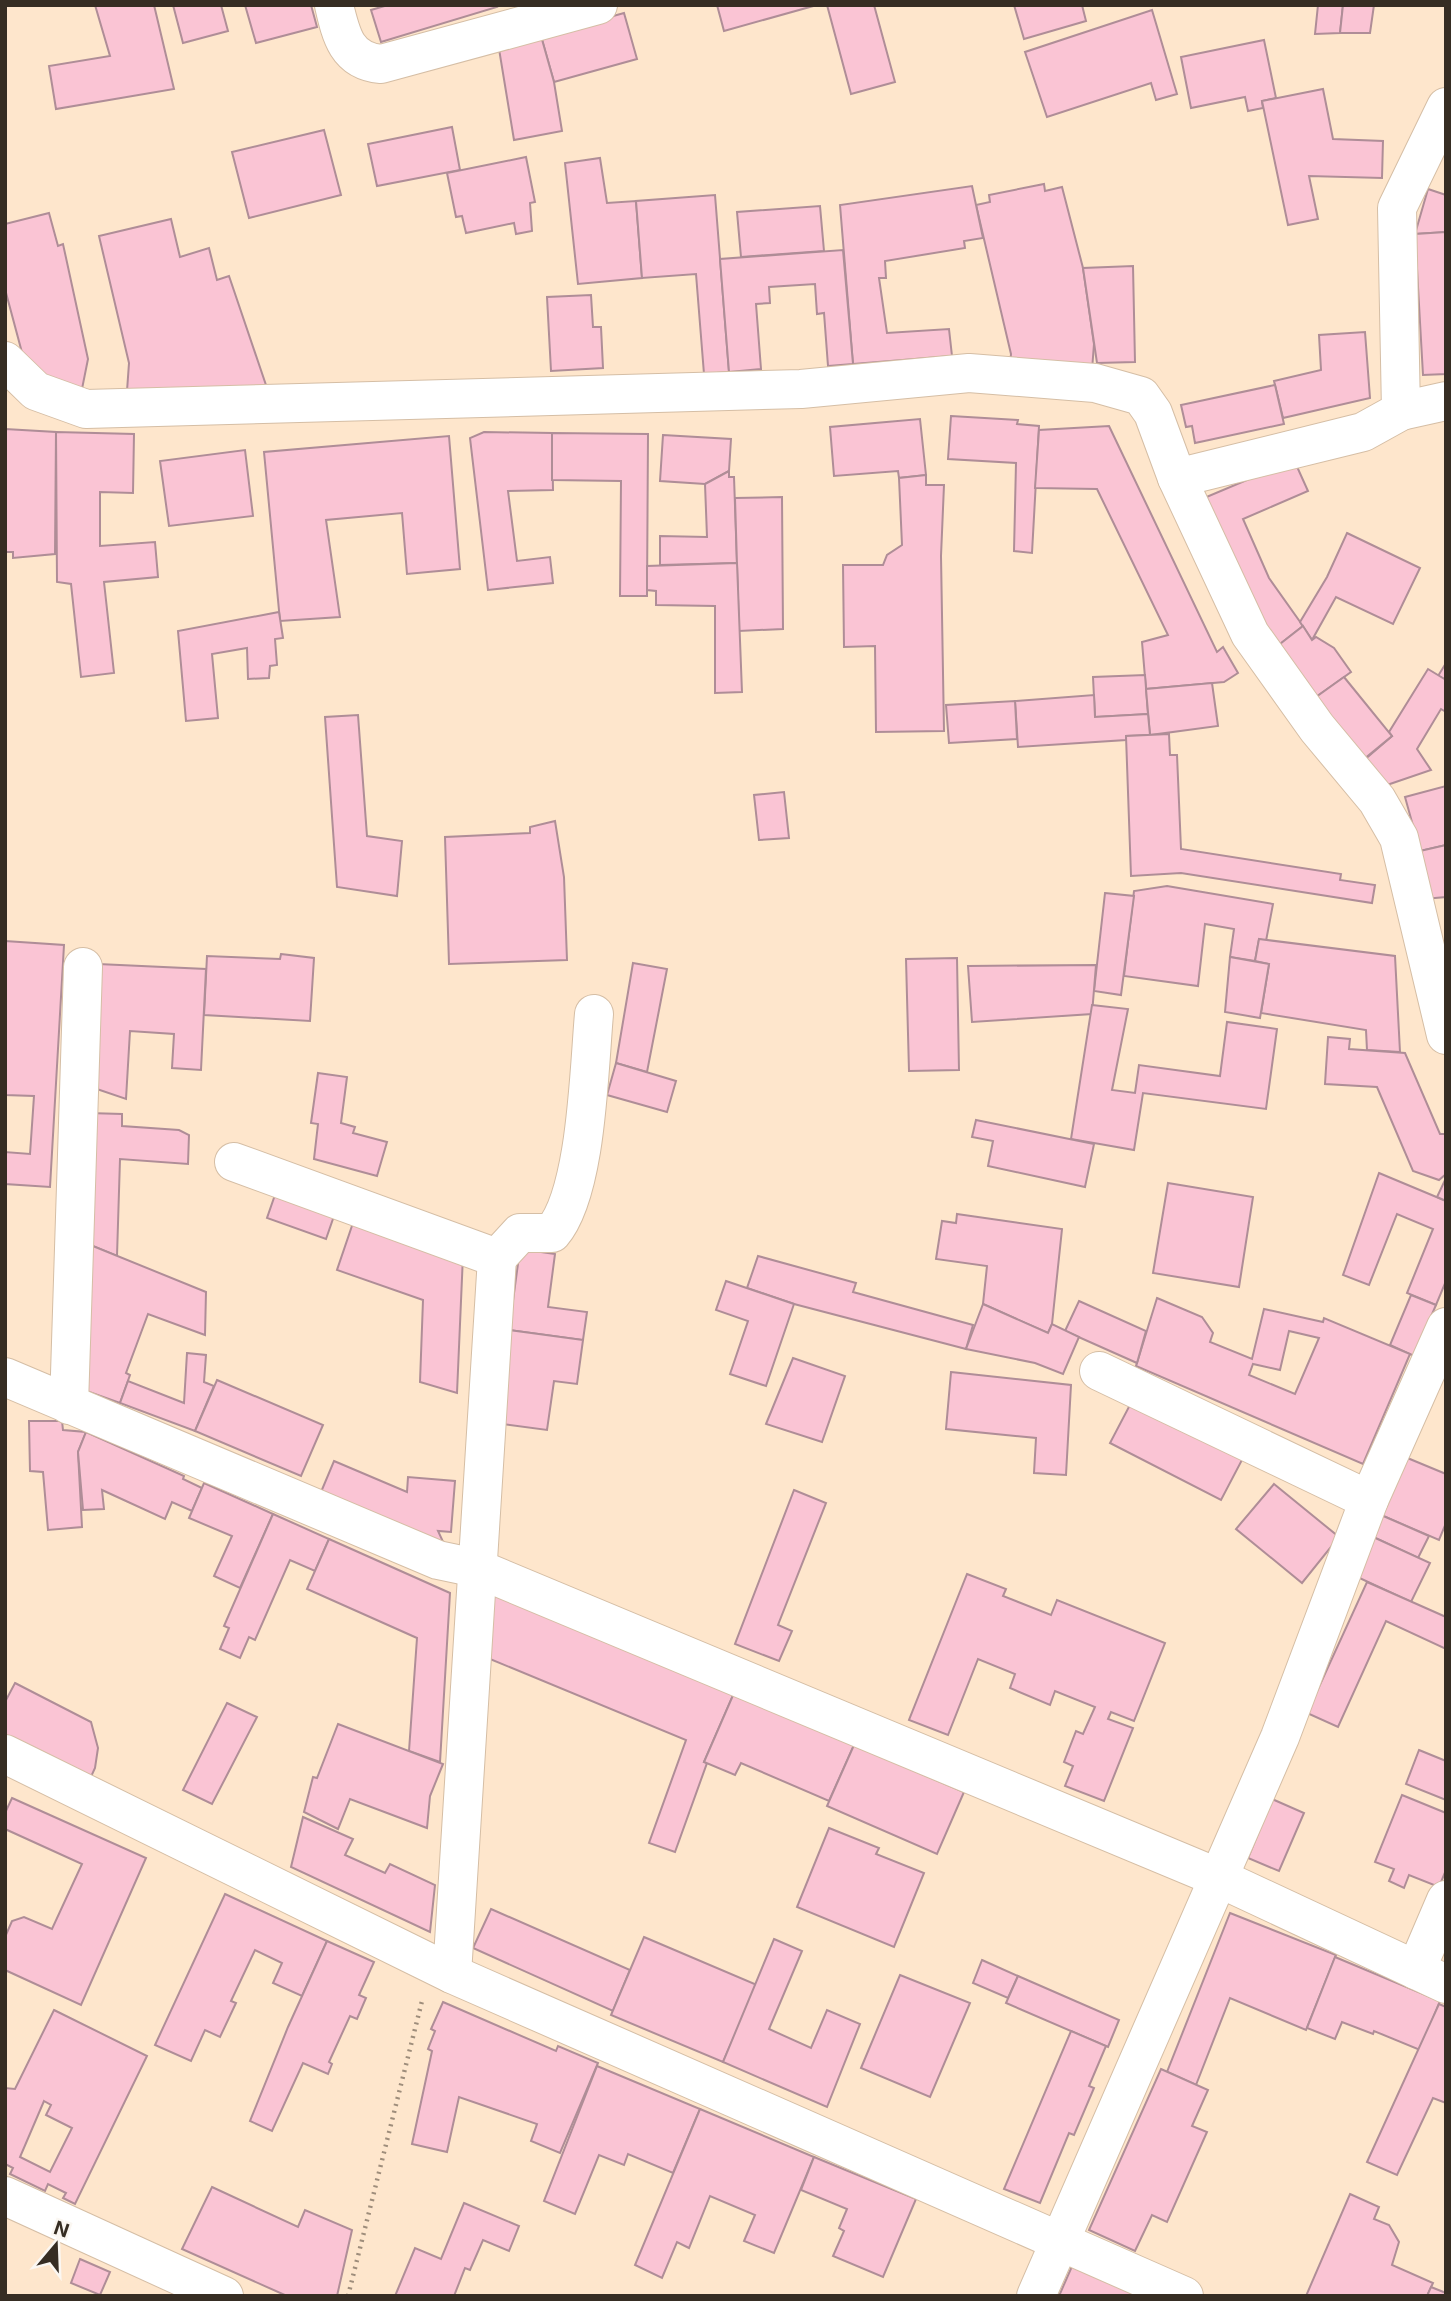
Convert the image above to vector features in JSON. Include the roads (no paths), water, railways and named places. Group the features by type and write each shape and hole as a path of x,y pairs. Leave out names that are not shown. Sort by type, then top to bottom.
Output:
{"street":[{"path":"334,5 351,53 364,62 381,64 598,5"},
{"path":"1401,411 1397,208 1446,107"},
{"path":"5,361 36,391 86,409 801,389 969,373 1095,383 1141,396 1153,413 1177,478 1250,634 1317,728 1377,800 1399,838 1446,1035"},
{"path":"1177,478 1363,432 1401,411 1446,401"},
{"path":"69,1405 83,967"},
{"path":"442,1969 476,1568 497,1258 520,1233 552,1233 562,1222 583,1145 594,1014"},
{"path":"234,1162 497,1258"},
{"path":"1036,2296 1280,1737 1370,1500 1446,1327"},
{"path":"1099,1371 1370,1500"},
{"path":"5,1377 438,1560 476,1568 1219,1878 1431,1977 1446,1900"},
{"path":"5,1754 442,1969 1185,2296"},
{"path":"5,2196 224,2296"}]}
